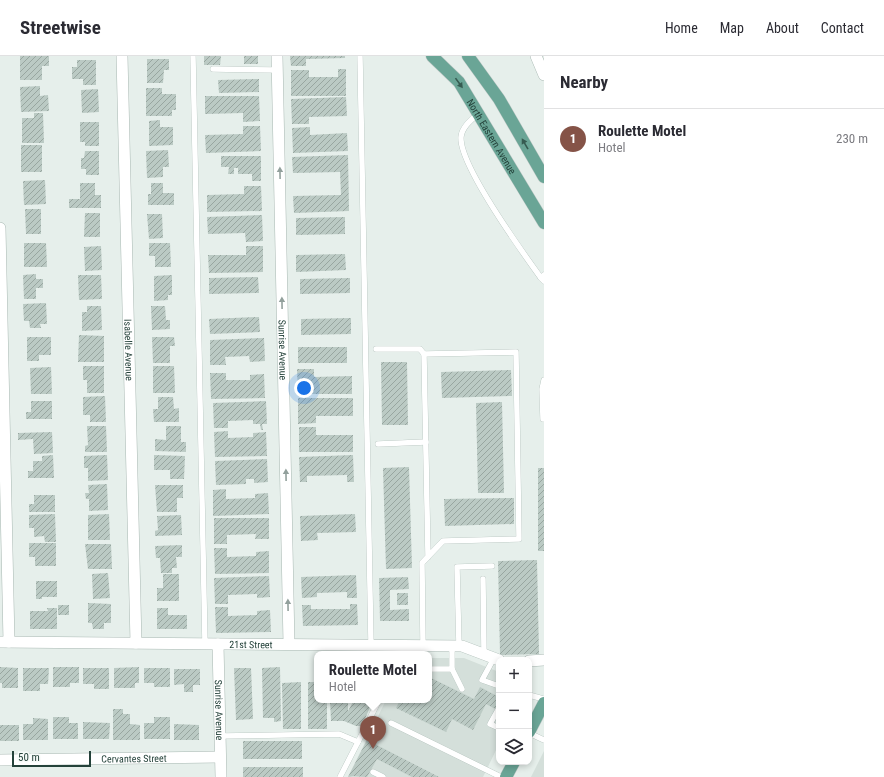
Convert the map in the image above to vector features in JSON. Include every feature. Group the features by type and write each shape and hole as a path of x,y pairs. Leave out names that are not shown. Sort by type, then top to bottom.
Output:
{"main road":[{"name":"North Eastern Avenue","path":"432,56 459,82 544,223"},
{"path":"468,56 489,84 544,177"},
{"path":"481,56 489,84"},
{"path":"507,160 544,207"},
{"path":"532,729 540,717 544,703"},
{"path":"506,777 512,765"}],"street":[{"name":"Isabelle Avenue","path":"122,56 136,643"},
{"name":"Sunrise Avenue","path":"277,56 289,644"},
{"path":"536,56 543,71"},
{"path":"0,228 5,642"},
{"name":"21st Street","path":"5,642 371,644 404,650 423,645 455,646 492,658"},
{"name":"Sunrise Avenue","path":"218,644 221,777"},
{"path":"532,661 544,660"},
{"name":"Cervantes Street","path":"0,760 220,758"}],"lane":[{"path":"193,56 204,644"},
{"path":"360,56 371,644"},
{"path":"213,69 278,70"},
{"path":"479,113 466,126 461,137 463,149 477,180 508,232 543,278"},
{"path":"376,349 420,349 424,354 428,557"},
{"path":"423,645 422,563 443,541 519,539 516,352 424,354"},
{"path":"543,419 542,389 544,380"},
{"path":"378,444 426,442"},
{"path":"462,689 452,669 455,646 457,567 492,566"},
{"path":"483,579 492,658 482,680 496,685"},
{"path":"432,669 452,669"},
{"path":"532,696 544,699"},
{"path":"340,777 378,703"},
{"path":"496,713 490,724 496,727"},
{"path":"391,723 502,777"},
{"path":"220,736 339,734 358,742"},
{"path":"532,734 544,740"},
{"path":"373,772 383,777"}],"shaded area":[{"path":"432,658 464,658 496,671 496,750 483,777 348,777 385,703 432,703"},
{"path":"544,751 544,777 531,777"}],"building":[{"path":"20,56 49,56 49,66 42,66 42,80 20,80"},
{"path":"204,56 221,56 220,65 204,65"},
{"path":"244,56 258,56 258,64 244,64"},
{"path":"290,56 345,56 345,58 306,59 306,66 291,66"},
{"path":"147,59 169,59 169,70 164,70 163,83 147,83"},
{"path":"77,60 96,60 96,85 83,85 83,79 72,79 72,67 77,67"},
{"path":"338,69 346,69 346,96 291,96 291,70 309,70 309,77 338,77"},
{"path":"259,79 259,92 219,93 218,80"},
{"path":"40,86 40,96 48,95 49,111 21,112 20,87"},
{"path":"146,88 162,88 162,94 176,94 176,110 172,110 172,116 146,116"},
{"path":"98,89 99,112 82,113 81,90"},
{"path":"205,96 259,96 260,121 243,122 243,113 205,114"},
{"path":"346,97 347,116 309,117 309,124 292,124 291,99"},
{"path":"34,113 43,113 44,143 22,143 22,118 34,118"},
{"path":"160,120 160,127 173,127 173,145 149,146 149,121"},
{"path":"80,122 99,122 99,146 85,146 85,142 80,142"},
{"path":"243,126 260,126 261,151 206,153 205,135 243,134"},
{"path":"310,127 310,135 347,133 348,151 293,153 292,128"},
{"path":"21,145 42,145 42,172 21,172"},
{"path":"168,150 169,167 163,167 163,177 147,178 146,151"},
{"path":"85,151 99,151 99,175 86,175 86,169 81,169 81,158 84,158"},
{"path":"348,155 349,211 294,213 293,196 341,195 340,172 293,173 292,157"},
{"path":"221,156 261,156 261,181 252,181 252,174 238,174 238,168 234,168 234,174 228,174 229,167 221,167"},
{"path":"45,180 46,204 24,205 23,181"},
{"path":"80,183 95,183 95,195 101,195 101,208 69,208 69,199 80,199"},
{"path":"151,183 163,183 163,193 174,193 174,205 148,205 148,194 151,194"},
{"path":"244,186 261,186 262,211 207,212 207,195 244,194"},
{"path":"25,209 41,209 41,234 26,234"},
{"path":"85,213 100,213 100,237 84,237"},
{"path":"147,214 162,214 163,238 149,239"},
{"path":"262,215 263,241 246,242 245,233 208,234 207,217"},
{"path":"345,217 345,234 296,235 296,218"},
{"path":"24,243 46,243 47,267 24,267"},
{"path":"149,243 170,243 171,267 155,267 155,256 149,256"},
{"path":"101,246 102,270 85,271 84,247"},
{"path":"246,246 263,246 263,272 209,273 208,255 246,255"},
{"path":"345,254 346,270 296,272 296,255"},
{"path":"36,274 36,279 43,279 43,288 36,288 36,299 24,299 23,275"},
{"path":"78,275 101,275 102,299 79,300"},
{"path":"172,275 172,295 168,295 168,300 154,301 154,276"},
{"path":"258,277 259,293 209,294 209,278"},
{"path":"350,278 350,293 300,294 300,279"},
{"path":"46,303 47,324 40,324 41,328 30,328 29,321 24,321 23,304"},
{"path":"87,306 101,306 102,330 82,331 82,312 87,312"},
{"path":"151,306 165,306 166,320 170,320 170,329 152,330"},
{"path":"259,317 260,332 210,334 209,319"},
{"path":"351,318 351,334 301,335 301,319"},
{"path":"79,335 104,336 104,362 78,362"},
{"path":"27,337 51,337 51,355 39,355 39,361 27,361"},
{"path":"152,337 174,337 175,346 170,346 170,363 153,363"},
{"path":"264,338 265,361 250,362 249,356 225,357 226,365 210,365 210,340"},
{"path":"298,347 347,347 347,363 298,363"},
{"path":"381,362 407,362 408,425 382,425"},
{"path":"83,366 104,366 104,393 87,393 87,380 83,380"},
{"path":"153,366 174,366 175,393 153,393"},
{"path":"51,367 52,394 31,394 30,368"},
{"path":"297,369 314,369 314,377 352,376 352,394 298,394"},
{"path":"511,370 512,396 442,398 441,372"},
{"path":"210,373 226,373 226,380 250,380 250,375 264,374 265,398 211,399"},
{"path":"105,396 106,422 90,422 90,415 83,415 83,397"},
{"path":"158,397 173,397 174,409 179,408 179,422 154,422 153,409 158,409"},
{"path":"298,398 353,398 353,416 316,416 316,423 298,424"},
{"path":"31,401 52,401 52,419 26,419 26,412 31,412"},
{"path":"266,401 267,424 262,424 263,430 261,430 260,424 253,424 253,420 228,421 228,428 214,428 213,403"},
{"path":"502,402 504,493 478,493 476,403"},
{"path":"87,426 106,426 107,452 85,452 85,446 88,445"},
{"path":"166,426 181,426 181,442 186,442 186,452 155,451 155,439 166,440"},
{"path":"299,427 316,427 316,435 353,435 353,452 299,452"},
{"path":"228,431 228,438 253,437 253,433 266,432 267,456 215,457 214,432"},
{"path":"52,432 53,453 34,454 33,439 18,440 18,433"},
{"path":"53,455 54,478 28,478 28,471 33,471 33,461 42,461 42,456"},
{"path":"107,455 108,480 88,481 88,468 84,468 84,456"},
{"path":"154,455 185,456 184,479 170,479 170,470 154,470"},
{"path":"353,455 354,482 347,482 347,475 307,476 307,482 300,482 299,457"},
{"path":"267,459 268,482 254,483 254,479 246,479 246,484 216,485 215,461"},
{"path":"409,467 412,568 386,569 383,468"},
{"path":"538,468 544,468 544,551 538,551"},
{"path":"107,484 108,510 89,511 89,499 86,499 85,493 89,493 88,485"},
{"path":"155,485 183,485 183,498 177,498 177,512 157,512"},
{"path":"226,489 226,499 255,498 255,494 268,493 269,514 213,516 213,490"},
{"path":"34,495 55,495 55,512 29,512 29,504 34,504"},
{"path":"514,498 514,524 445,526 444,499"},
{"path":"55,514 56,542 45,542 44,536 34,537 34,528 29,528 29,515"},
{"path":"109,514 110,540 88,540 88,515"},
{"path":"355,514 356,532 317,533 318,540 301,541 300,516"},
{"path":"181,515 182,535 155,536 155,531 158,530 157,516"},
{"path":"214,518 269,518 269,539 255,539 256,534 227,535 227,544 214,544"},
{"path":"29,543 56,543 56,566 35,566 35,557 29,557"},
{"path":"85,544 111,544 112,569 88,569"},
{"path":"182,545 182,557 176,557 177,568 172,568 172,573 161,573 160,558 156,558 155,546"},
{"path":"214,548 227,548 227,557 256,556 256,552 269,551 269,573 215,574"},
{"path":"537,560 539,654 500,655 498,561"},
{"path":"108,573 110,598 93,599 92,574"},
{"path":"163,574 179,574 179,601 157,601 157,588 163,588"},
{"path":"356,575 357,598 347,598 347,592 317,593 317,597 302,598 301,577"},
{"path":"269,576 270,597 257,598 257,594 228,595 228,604 215,604 214,578"},
{"path":"408,577 409,589 390,590 390,610 409,609 409,621 380,621 379,578"},
{"path":"36,581 57,581 57,597 42,597 42,599 36,599"},
{"path":"397,593 408,593 408,605 397,605"},
{"path":"88,603 111,604 111,623 104,623 104,629 93,629 92,623 88,623"},
{"path":"350,604 357,604 358,625 303,626 302,605 311,605 311,609 350,609"},
{"path":"58,605 69,605 69,615 58,615"},
{"path":"215,607 228,607 228,616 257,615 257,611 270,610 271,632 216,633"},
{"path":"47,608 57,608 57,629 30,629 30,611 48,611"},
{"path":"157,608 168,608 168,615 187,615 187,629 157,629"},
{"path":"0,667 18,668 18,688 2,688 2,683 0,683"},
{"path":"53,667 79,667 79,683 70,683 70,687 53,687"},
{"path":"139,667 139,683 135,683 135,688 114,688 114,668"},
{"path":"280,667 281,721 274,722 274,718 263,718 262,668"},
{"path":"23,668 49,668 48,684 40,684 40,691 23,691"},
{"path":"83,668 109,668 109,689 94,689 94,684 83,684"},
{"path":"144,668 170,668 170,687 154,687 154,683 144,683"},
{"path":"234,668 251,668 253,719 236,720"},
{"path":"174,669 200,669 200,685 193,685 193,692 184,692 184,684 174,685"},
{"path":"432,678 474,699 480,687 496,695 496,709 486,704 473,730 452,719 446,732 396,708 398,703 432,703"},
{"path":"301,682 301,729 283,729 282,683"},
{"path":"308,682 314,682 314,703 327,703 327,729 308,729"},
{"path":"330,703 348,703 348,711 352,703 372,703 362,726 356,726 344,721 331,721"},
{"path":"113,709 123,709 123,714 130,714 130,724 140,725 140,740 113,740"},
{"path":"53,717 69,717 69,723 78,723 78,739 53,739"},
{"path":"154,717 170,717 170,739 144,739 144,723 154,723"},
{"path":"33,718 48,719 48,740 23,740 23,724 33,724"},
{"path":"83,722 110,723 109,739 83,739"},
{"path":"174,724 199,725 199,740 174,740"},
{"path":"0,725 19,725 19,741 0,741"},
{"path":"367,740 439,777 412,777 377,759 367,777 348,777"},
{"path":"243,741 302,741 302,759 243,759"},
{"path":"243,767 303,767 303,777 243,777"}],"place":[{"name":"Roulette Motel","path":"373,749"}]}
